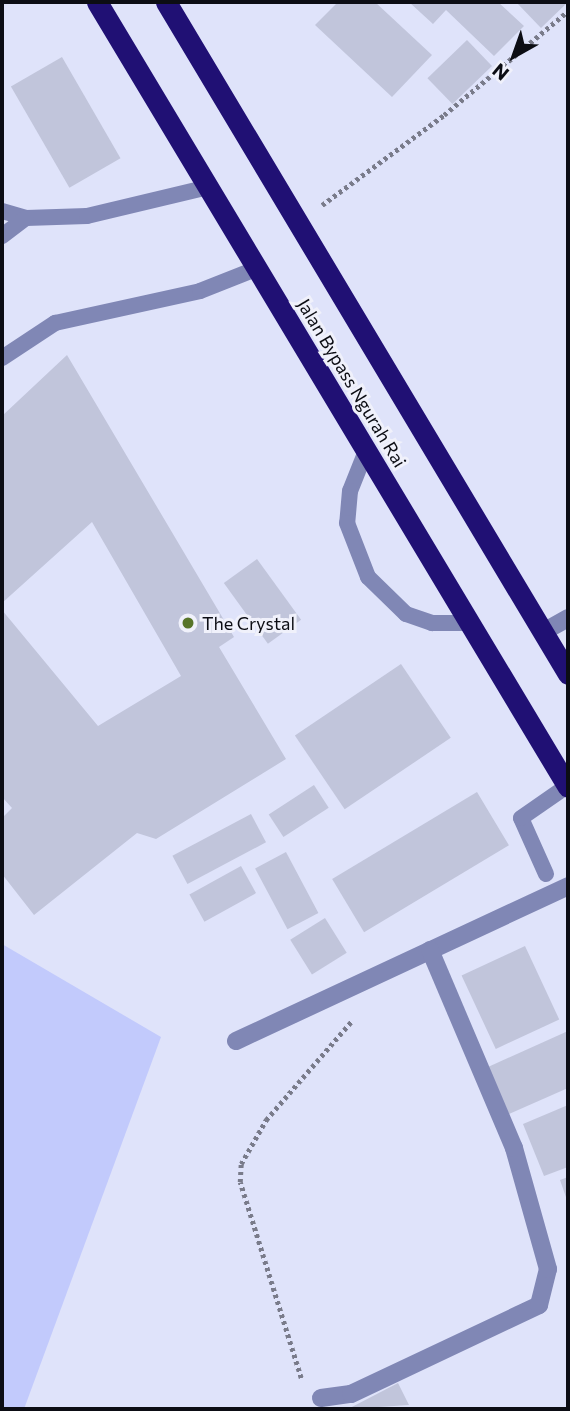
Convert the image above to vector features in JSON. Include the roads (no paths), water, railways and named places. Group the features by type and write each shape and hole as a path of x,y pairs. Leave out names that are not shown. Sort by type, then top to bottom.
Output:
{"highway":[{"name":"Jalan Bypass Ngurah Rai","path":"97,2 568,786"},
{"name":"Jalan Bypass Ngurah Rai","path":"166,2 568,674"}],"street":[{"path":"543,632 568,618"},
{"path":"236,1041 568,886"},
{"path":"321,1398 351,1394 539,1305 548,1269 514,1148 430,950"}],"lane":[{"path":"2,211 26,218 87,216 209,187"},
{"path":"2,236 26,218"},
{"path":"2,358 55,323 200,292 258,268"},
{"path":"366,451 350,491 347,523 368,577 406,614 432,623 470,623"},
{"path":"546,874 521,818 568,786"}],"place":[{"name":"The Crystal","path":"188,623"}]}
